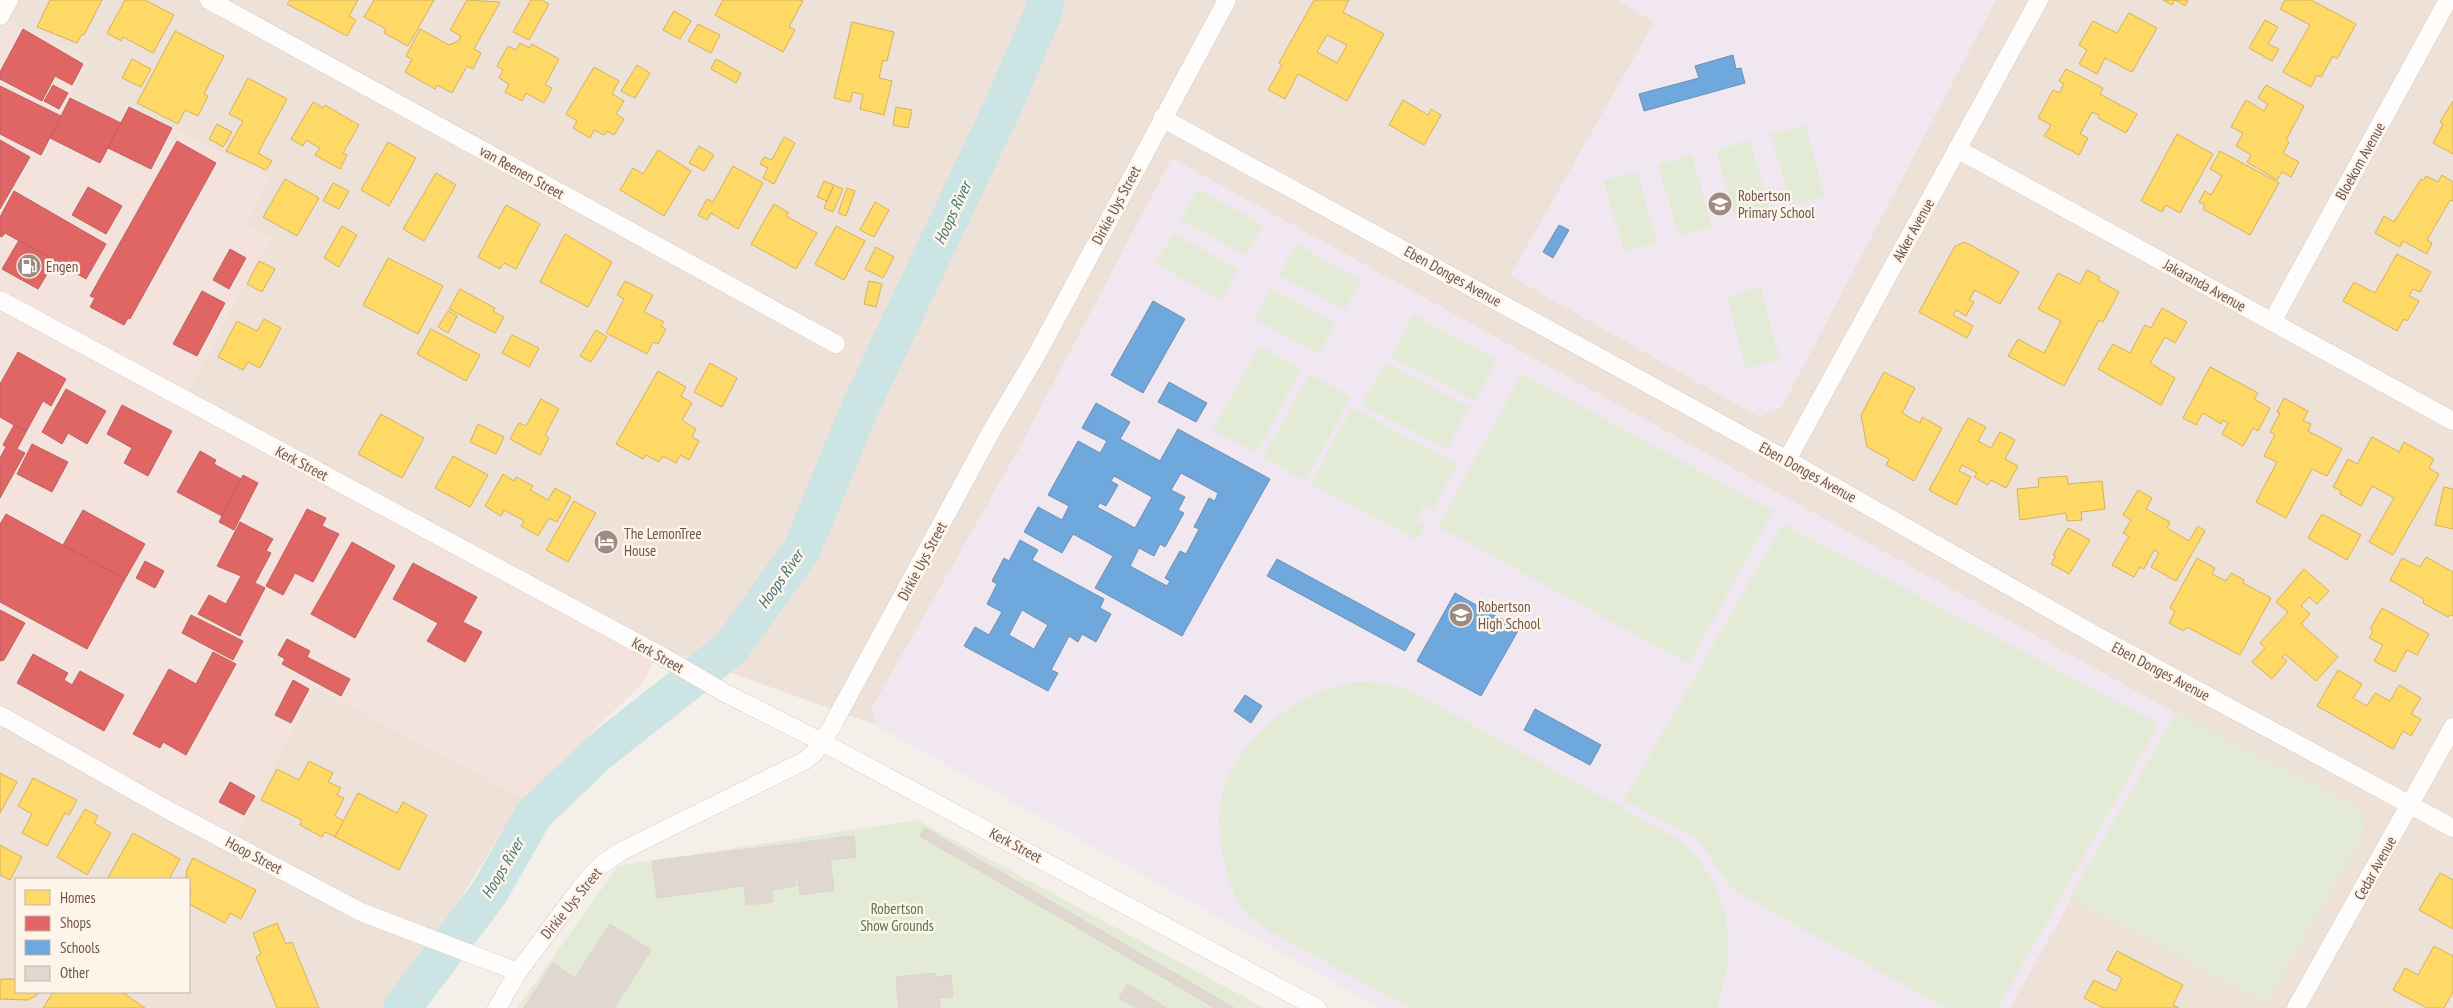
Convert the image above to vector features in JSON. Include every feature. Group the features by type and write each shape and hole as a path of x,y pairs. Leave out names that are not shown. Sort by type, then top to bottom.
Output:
{"street":[{"path":"0,16 9,0"},
{"name":"van Reenen Street","path":"209,0 836,344"},
{"name":"Dirkie Uys Street","path":"497,1008 518,972 582,886 601,865 620,852 806,760 822,742 992,430 1037,354 1227,0"},
{"name":"Akker Avenue","path":"1787,460 2039,0"},
{"name":"Bloekom Avenue","path":"2272,322 2448,0"},
{"name":"Eben Donges Avenue","path":"1162,118 1787,460 2104,640 2453,828"},
{"name":"Jakaranda Avenue","path":"1957,149 2453,421"},
{"name":"Kerk Street","path":"0,300 667,659 726,693 822,742 1317,1008"},
{"name":"Hoop Street","path":"0,715 168,810 361,912 410,932 465,950 518,972"},
{"name":"Cedar Avenue","path":"2296,1008 2453,726"}],"shaded area":[{"path":"0,0 2453,0 2453,1008 2010,1008 2070,897 1172,158 1021,445 872,708 876,725 662,648 184,397 270,238 246,226 128,105 120,122 69,96 89,60 5,20 0,29"},
{"name":"Robertson Primary School","path":"1617,0 1996,0 1782,407 1759,417 1510,276 1654,22"},
{"path":"5,19 89,59 70,96 120,122 129,105 269,177 246,225 270,238 184,396 662,648 641,685 523,798 315,687 231,847 0,718 0,29"},
{"name":"Robertson High School","path":"1172,158 2176,713 2010,1008 1380,1008 876,725 872,708 1021,445"},
{"path":"315,687 523,798 392,1008 0,1008 0,718"}],"green space":[{"path":"1805,125 1825,196 1791,206 1771,134"},
{"path":"1750,140 1770,212 1736,221 1716,150"},
{"path":"1692,155 1712,227 1679,236 1658,165"},
{"path":"1637,171 1657,243 1624,252 1604,181"},
{"path":"1198,189 1263,225 1246,255 1181,220"},
{"path":"1173,234 1238,269 1221,300 1156,264"},
{"path":"1296,244 1361,280 1345,310 1279,275"},
{"path":"1760,287 1780,359 1746,368 1727,297"},
{"path":"1271,288 1336,324 1319,354 1254,319"},
{"path":"1413,315 1497,359 1475,401 1391,357"},
{"path":"1259,346 1301,369 1256,453 1213,430"},
{"path":"1385,362 1469,407 1447,449 1362,405"},
{"path":"1309,374 1351,397 1305,480 1263,458"},
{"path":"1522,374 1773,511 1689,664 1438,526"},
{"path":"1352,408 1457,464 1433,509 1424,505 1416,520 1425,525 1417,540 1311,484"},
{"path":"1783,524 2159,724 1998,1008 1946,1008 1733,890 1697,839 1624,800"},
{"path":"1356,682 1372,682 1407,689 1682,841 1711,878 1720,898 1726,919 1728,962 1716,1008 1410,1008 1271,932 1252,919 1237,899 1230,882 1223,858 1220,835 1219,812 1224,788 1234,765 1249,744 1266,726 1287,710 1309,697"},
{"path":"2176,713 2356,807 2363,814 2364,833 2266,1003 2070,897"},
{"name":"Robertson Show Grounds","path":"917,820 1264,1008 517,1008 618,866"}],"building: Homes":[{"path":"50,0 102,0 84,35 82,34 77,43 37,27"},
{"path":"125,0 145,0 174,15 153,53 123,37 121,41 107,33"},
{"path":"290,0 358,0 349,16 356,20 347,36 287,4"},
{"path":"374,0 434,0 408,46 384,33 386,29 364,17"},
{"path":"467,0 500,2 474,49 481,53 473,69 467,66 452,93 437,85 435,89 405,72 412,59 406,56 420,29 449,45 458,41 461,36 450,30"},
{"path":"531,0 541,0 549,4 529,40 513,32"},
{"path":"723,0 803,1 789,27 795,30 783,52 715,15"},
{"path":"1314,0 1349,0 1343,12 1384,34 1347,101 1298,74 1285,99 1268,90 1282,65 1279,63","holes":["1327,35 1347,45 1337,63 1317,52"]},
{"path":"2163,0 2175,0 2172,5"},
{"path":"2175,0 2188,0 2185,6"},
{"path":"2285,0 2311,0 2356,24 2337,59 2333,56 2321,77 2317,75 2311,87 2283,72 2310,25 2280,9"},
{"path":"674,11 691,21 680,39 663,30"},
{"path":"2129,13 2157,28 2132,72 2105,58 2097,74 2079,64 2087,50 2079,45 2093,21 2117,33"},
{"path":"2265,20 2278,27 2268,44 2279,49 2272,61 2249,48"},
{"path":"852,22 894,32 887,61 883,60 879,78 892,81 884,115 860,109 863,95 853,92 850,102 834,98"},
{"path":"698,24 720,35 711,53 688,41"},
{"path":"175,31 224,56 204,94 208,96 198,116 185,110 178,124 137,103"},
{"path":"520,43 529,48 532,44 559,59 545,85 552,88 544,103 526,93 522,101 505,92 509,84 499,78 503,70 497,66 508,46 516,50"},
{"path":"132,59 151,69 141,87 122,78"},
{"path":"716,59 741,73 736,83 711,69"},
{"path":"637,65 650,73 635,98 621,91"},
{"path":"594,67 619,81 612,94 624,101 616,114 624,119 614,135 607,131 604,135 594,130 590,138 573,128 577,121 566,114"},
{"path":"2066,69 2103,88 2100,94 2137,114 2126,133 2098,118 2099,115 2092,112 2080,134 2088,138 2079,155 2044,136 2051,125 2038,118 2053,90 2059,93 2064,84 2059,81"},
{"path":"248,78 287,99 258,153 272,161 266,170 226,151 243,121 229,114"},
{"path":"2266,85 2304,106 2286,140 2289,142 2283,153 2299,162 2291,177 2282,172 2277,180 2247,162 2251,155 2236,146 2243,133 2231,127 2246,100 2264,111 2268,104 2258,98"},
{"path":"1403,100 1428,115 1431,109 1441,115 1424,145 1389,125"},
{"path":"2453,101 2453,154 2433,143 2443,124 2440,122"},
{"path":"313,102 323,108 325,105 359,125 343,153 347,155 340,169 315,155 320,148 306,140 303,146 291,139"},
{"path":"896,107 912,110 908,128 893,125"},
{"path":"217,124 232,132 223,147 209,139"},
{"path":"2177,134 2213,154 2180,213 2166,205 2162,212 2141,201"},
{"path":"784,137 795,143 774,184 763,178 768,168 760,164 764,157 772,160"},
{"path":"388,142 416,158 389,206 361,190"},
{"path":"699,146 714,155 704,171 689,163"},
{"path":"658,150 691,171 664,216 620,190 633,168 643,174"},
{"path":"2220,151 2279,183 2250,235 2203,209 2205,205 2199,202 2205,191 2211,195 2222,176 2210,169"},
{"path":"733,166 763,183 738,229 711,213 707,220 698,215 707,199 713,202"},
{"path":"436,173 456,185 424,241 403,229"},
{"path":"2442,175 2453,182 2453,201 2450,200 2427,240 2432,243 2427,254 2403,241 2400,247 2375,233 2384,216 2394,222 2421,179 2423,181 2426,176 2438,182"},
{"path":"285,179 319,198 297,236 263,217"},
{"path":"824,181 834,185 827,201 817,197"},
{"path":"333,183 349,191 339,209 323,201"},
{"path":"834,185 843,189 833,212 824,208"},
{"path":"847,188 855,191 846,216 838,213"},
{"path":"875,202 889,210 874,237 860,230"},
{"path":"774,204 789,213 786,216 817,233 796,269 751,244"},
{"path":"506,205 540,224 516,269 504,263 500,269 478,257"},
{"path":"342,226 357,235 339,267 324,258"},
{"path":"836,226 865,241 844,280 815,264"},
{"path":"565,234 612,262 588,307 540,282"},
{"path":"1965,242 2019,272 2000,304 1975,290 1969,300 1974,302 1966,316 1956,310 1953,315 1973,326 1967,338 1919,312 1955,246"},
{"path":"876,247 894,257 883,278 865,269"},
{"path":"2397,254 2431,272 2420,292 2413,289 2409,296 2419,301 2407,321 2404,319 2397,331 2343,301 2354,282 2375,293"},
{"path":"388,258 443,286 418,334 363,305"},
{"path":"259,261 275,269 262,292 247,284"},
{"path":"2087,270 2100,277 2098,280 2119,292 2103,322 2099,320 2064,386 2008,356 2018,339 2044,353 2061,321 2038,309 2058,273 2080,284"},
{"path":"625,281 653,295 644,312 664,322 661,326 666,329 658,344 653,342 647,354 606,333 624,299 617,295"},
{"path":"869,281 882,284 876,307 864,304"},
{"path":"460,289 495,308 493,311 504,317 495,333 449,309"},
{"path":"2162,308 2187,322 2175,343 2165,337 2150,363 2175,378 2161,405 2098,369 2113,344 2130,353 2145,325 2151,328"},
{"path":"448,311 457,316 448,333 438,327"},
{"path":"264,319 281,328 260,368 248,362 243,370 218,357 237,321 257,331"},
{"path":"431,329 480,355 466,381 417,354"},
{"path":"596,330 607,337 591,362 580,356"},
{"path":"512,335 539,348 529,367 502,353"},
{"path":"710,363 737,378 722,407 694,392"},
{"path":"2210,367 2258,393 2254,399 2270,408 2258,431 2253,428 2243,446 2222,434 2228,423 2223,420 2221,424 2203,413 2196,425 2183,418"},
{"path":"658,371 686,387 681,396 692,403 682,420 696,429 692,437 699,441 689,460 680,455 676,463 663,456 659,462 646,455 643,459 616,444"},
{"path":"1884,372 1915,388 1902,413 1920,423 1922,417 1942,428 1914,481 1886,465 1889,459 1867,447 1861,415"},
{"path":"2284,398 2308,411 2303,421 2311,424 2308,431 2342,449 2327,476 2312,469 2286,518 2256,502 2277,462 2264,456 2275,435 2270,432 2280,413 2277,412"},
{"path":"541,399 559,409 545,435 549,438 540,455 510,439 519,423 526,426"},
{"path":"381,414 424,438 402,478 358,454"},
{"path":"1968,418 1986,427 1978,441 1991,448 2000,432 2015,440 2005,459 2018,466 2006,488 1991,480 1988,485 1974,477 1977,473 1962,465 1959,471 1971,477 1956,505 1929,490"},
{"path":"478,424 504,437 496,454 470,442"},
{"path":"2372,437 2399,452 2404,442 2434,459 2429,468 2439,474 2393,555 2369,542 2394,498 2372,486 2361,506 2340,494 2341,491 2333,487 2348,459 2357,464"},
{"path":"453,456 488,475 470,507 435,488"},
{"path":"503,474 514,481 516,477 533,486 530,490 548,500 555,488 571,497 557,522 549,518 538,536 521,526 524,521 504,510 501,516 485,506"},
{"path":"2067,476 2068,484 2102,481 2105,509 2081,512 2082,520 2067,521 2066,513 2020,520 2017,489 2039,487 2038,478"},
{"path":"2444,487 2453,489 2453,529 2435,525"},
{"path":"2138,490 2152,498 2146,509 2170,522 2167,528 2189,541 2198,526 2205,531 2176,581 2151,567 2159,553 2154,550 2144,569 2140,567 2134,577 2112,565 2129,536 2123,533 2131,520 2123,515"},
{"path":"574,501 596,513 568,562 546,550"},
{"path":"2322,514 2361,535 2347,560 2308,538"},
{"path":"2068,528 2090,540 2069,574 2051,564 2056,556 2053,555"},
{"path":"2426,557 2453,572 2453,616 2450,615 2448,617 2423,603 2424,599 2390,580 2402,558 2420,567"},
{"path":"2197,558 2215,568 2212,574 2226,581 2231,573 2244,580 2243,583 2271,598 2240,655 2187,627 2184,631 2169,623 2175,611 2170,608"},
{"path":"2304,569 2329,591 2317,604 2309,597 2301,606 2310,614 2301,624 2338,657 2316,681 2285,654 2282,657 2287,661 2272,679 2252,662 2265,648 2260,643 2288,612 2276,602"},
{"path":"2382,608 2429,634 2417,655 2407,650 2395,672 2374,661 2383,645 2369,638 2373,631 2370,629"},
{"path":"2338,670 2362,684 2353,698 2367,706 2375,693 2390,701 2399,685 2421,698 2411,714 2421,719 2411,736 2403,731 2393,749 2317,706"},
{"path":"309,761 333,773 328,782 341,788 337,795 344,798 335,816 344,821 335,837 325,832 322,837 300,825 302,820 261,800 277,769 299,780"},
{"path":"0,773 17,782 0,813"},
{"path":"33,778 77,800 69,815 65,813 47,846 22,833 32,814 18,806"},
{"path":"358,793 397,813 403,802 427,815 399,870 335,837"},
{"path":"85,809 98,816 94,823 111,833 87,875 57,857"},
{"path":"133,833 180,859 170,878 108,878"},
{"path":"0,845 22,857 10,880 0,875"},
{"path":"193,858 256,890 241,919 230,913 225,923 190,905 191,888 190,878 186,878 187,869"},
{"path":"2440,873 2453,880 2453,929 2419,910"},
{"path":"277,923 286,944 292,942 319,1008 277,1008 256,957 261,954 253,933"},
{"path":"2434,946 2453,956 2453,992 2444,1008 2427,1008 2393,990 2405,968 2418,975"},
{"path":"2117,951 2183,985 2173,1005 2179,1008 2103,1008 2084,998 2094,980 2116,991 2122,978 2107,970"},
{"path":"15,979 15,993 38,993 37,995 28,1000 0,999 0,980"},
{"path":"52,993 123,993 145,1008 43,1008"}],"building: Shops":[{"path":"23,29 83,64 72,85 55,76 42,101 0,79 0,72"},
{"path":"53,85 68,93 59,109 44,101"},
{"path":"0,86 61,116 41,155 0,134"},
{"path":"70,98 121,123 100,163 50,138"},
{"path":"129,107 172,128 151,169 108,148"},
{"path":"0,140 30,157 0,209"},
{"path":"177,141 216,163 130,319 128,318 124,325 90,307 95,298 90,296"},
{"path":"88,187 122,206 106,234 72,215"},
{"path":"14,191 106,244 86,279 5,233 2,237 0,236 0,217"},
{"path":"19,240 55,261 38,289 2,269"},
{"path":"230,249 246,258 229,289 213,280"},
{"path":"202,291 225,303 197,356 173,344"},
{"path":"18,352 66,379 51,406 43,401 26,432 0,417 0,384"},
{"path":"66,389 106,411 87,444 68,433 62,444 42,432"},
{"path":"122,405 172,431 148,476 124,463 132,448 107,434"},
{"path":"14,425 26,432 17,449 25,453 0,498 0,458 6,447 3,445"},
{"path":"32,444 68,462 52,492 17,474"},
{"path":"200,451 216,460 214,464 241,479 222,516 177,492"},
{"path":"243,475 258,483 234,530 219,522"},
{"path":"307,509 326,518 322,526 339,534 313,582 295,573 283,595 266,586"},
{"path":"83,510 145,544 125,579 63,545"},
{"path":"6,514 125,579 87,649 0,602 0,524"},
{"path":"240,522 273,539 266,551 271,553 255,583 265,588 240,636 198,614 209,595 226,604 241,576 217,566"},
{"path":"352,542 395,566 355,638 311,614"},
{"path":"145,561 164,571 155,588 136,578"},
{"path":"413,563 477,597 463,622 482,632 465,662 427,641 438,623 393,599"},
{"path":"0,610 25,623 4,660 0,661"},
{"path":"191,615 243,641 233,660 182,633"},
{"path":"287,639 310,651 307,657 350,679 341,696 282,664 285,659 278,655"},
{"path":"213,652 236,664 186,755 163,742 160,748 133,734 169,669 196,684"},
{"path":"33,654 68,673 64,680 72,685 80,671 124,695 104,731 17,683"},
{"path":"293,680 309,689 291,723 275,715"},
{"path":"230,782 255,796 244,815 219,802"}],"building: Schools":[{"path":"1733,55 1736,69 1741,68 1745,83 1644,111 1639,94 1699,78 1695,66"},
{"path":"1559,225 1569,230 1553,258 1543,252"},
{"path":"1153,301 1185,319 1143,393 1111,375"},
{"path":"1169,382 1207,403 1196,422 1158,402"},
{"path":"1096,403 1130,422 1120,439 1160,461 1178,429 1270,479 1182,636 1095,588 1113,556 1073,534 1062,553 1024,532 1038,507 1062,520 1069,506 1048,495 1078,441 1100,453 1107,441 1082,428","holes":["1181,473 1218,493 1215,501 1209,498 1194,527 1199,529 1186,554 1180,551 1165,578 1170,581 1167,586 1130,566 1139,548 1154,556 1160,544 1165,547 1184,513 1178,510 1185,497 1171,490","1114,476 1152,497 1135,528 1097,507 1100,503 1106,506 1118,485 1111,481"]},
{"path":"1020,540 1038,550 1032,560 1104,599 1100,608 1111,614 1096,642 1082,634 1078,642 1069,636 1051,670 1058,673 1048,691 964,646 975,627 989,635 1002,612 987,604 997,584 992,581 1004,558 1009,561","holes":["1022,610 1048,625 1034,649 1009,635"]},
{"path":"1277,559 1415,634 1405,651 1267,576"},
{"path":"1455,593 1519,629 1481,696 1417,661"},
{"path":"1245,695 1262,706 1251,723 1234,711"},
{"path":"1535,709 1601,745 1590,765 1524,730"}],"building: Other":[{"path":"925,828 1234,1008 1215,1008 920,836"},
{"path":"854,836 856,857 830,860 834,890 800,895 798,879 795,879 796,886 772,890 773,902 746,905 744,886 657,898 652,861"},
{"path":"610,924 651,950 614,1008 524,1008 553,963 575,978"},
{"path":"935,973 935,977 951,975 953,997 939,998 940,1008 899,1008 896,977"},
{"path":"1128,984 1167,1008 1136,1008 1119,998"}],"waterway":[{"name":"Hoops River","path":"402,1008 489,893 534,814 599,752 731,648 802,549 859,410 1004,104 1044,11 1046,0"}],"place":[{"name":"Robertson Primary School","path":"1720,204"},
{"name":"Engen","path":"29,266"},
{"name":"The LemonTree House","path":"606,542"},
{"name":"Robertson High School","path":"1461,615"}]}
